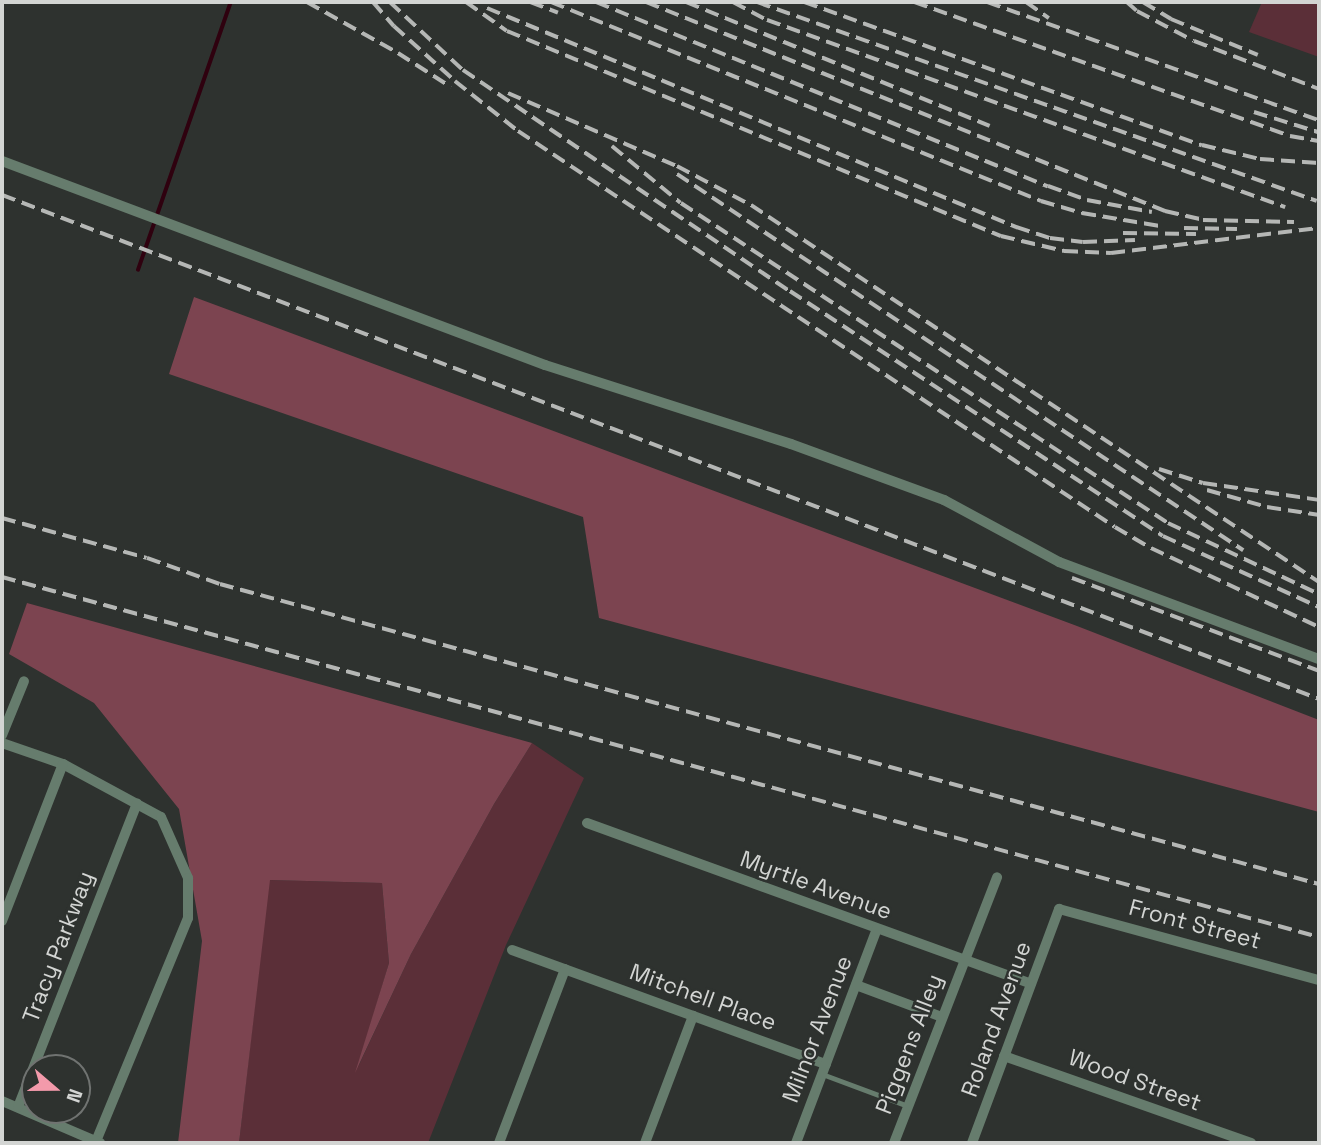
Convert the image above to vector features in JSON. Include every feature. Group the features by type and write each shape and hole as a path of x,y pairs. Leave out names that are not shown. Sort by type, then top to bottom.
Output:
{"street":[{"path":"2,161 545,365 791,444 944,500 1059,562 1319,659"},
{"path":"2,735 24,681"},
{"path":"2,743 63,764 161,817 188,878 188,918 98,1142 2,1101"},
{"path":"2,921 63,764"},
{"name":"Tracy Parkway","path":"18,1107 137,803"},
{"name":"Myrtle Avenue","path":"587,823 1031,984"},
{"name":"Piggens Alley","path":"894,1143 997,877"},
{"name":"Front Street","path":"1059,909 1319,980"},
{"name":"Roland Avenue","path":"972,1143 1059,909"},
{"name":"Milnor Avenue","path":"796,1143 877,929"},
{"name":"Mitchell Place","path":"512,950 693,1016 824,1069"},
{"path":"499,1143 565,969"},
{"path":"856,985 942,1017"},
{"path":"645,1143 693,1016"},
{"name":"Wood Street","path":"1004,1056 1251,1143"}],"lane":[{"path":"824,1069 908,1106"}],"shaded area":[{"path":"1262,2 1319,2 1319,57 1249,32"},
{"path":"194,297 1077,626 1319,720 1319,812 599,618 583,517 169,374"},
{"path":"27,603 532,743 494,804 411,954 355,1073 389,963 382,883 270,880 239,1143 178,1143 202,941 179,809 94,703 9,654"},
{"path":"532,743 584,778 506,945 428,1143 239,1143 269,880 382,883 389,963 358,1067 411,954 494,804"}],"waterway":[{"path":"138,270 231,2"}],"railway":[{"path":"307,2 398,53 451,87"},
{"path":"373,2 394,26 455,81 518,131 1115,527 1151,548 1319,627"},
{"path":"390,2 463,70 790,291 1163,536 1319,607"},
{"path":"466,2 507,31 1001,236 1064,251 1111,253 1319,228"},
{"path":"530,2 558,13"},
{"path":"551,2 1041,201 1082,213 1160,226"},
{"path":"596,2 1048,186 1087,200 1152,212"},
{"path":"646,2 1165,211 1203,220 1294,222"},
{"path":"686,2 990,126"},
{"path":"733,2 767,20 1285,207"},
{"path":"757,2 1317,201"},
{"path":"804,2 1202,145 1260,159 1319,163"},
{"path":"914,2 1290,136 1319,141"},
{"path":"987,2 1319,120"},
{"path":"1026,2 1049,18"},
{"path":"1127,2 1137,11 1194,41 1319,89"},
{"path":"1143,2 1171,19 1258,55"},
{"path":"487,8 1016,227 1050,238 1083,242 1135,240"},
{"path":"508,93 677,166 751,205 1319,582"},
{"path":"1254,112 1318,132"},
{"path":"612,146 681,203 1168,523 1319,594"},
{"path":"677,174 1243,550"},
{"path":"2,195 1319,699"},
{"path":"1184,228 1237,229"},
{"path":"1123,233 1196,234"},
{"path":"1159,469 1203,483 1319,500"},
{"path":"1207,490 1267,507 1319,515"},
{"path":"2,518 147,558 220,584 1319,884"},
{"path":"2,577 1319,937"},
{"path":"1072,578 1319,671"}]}
